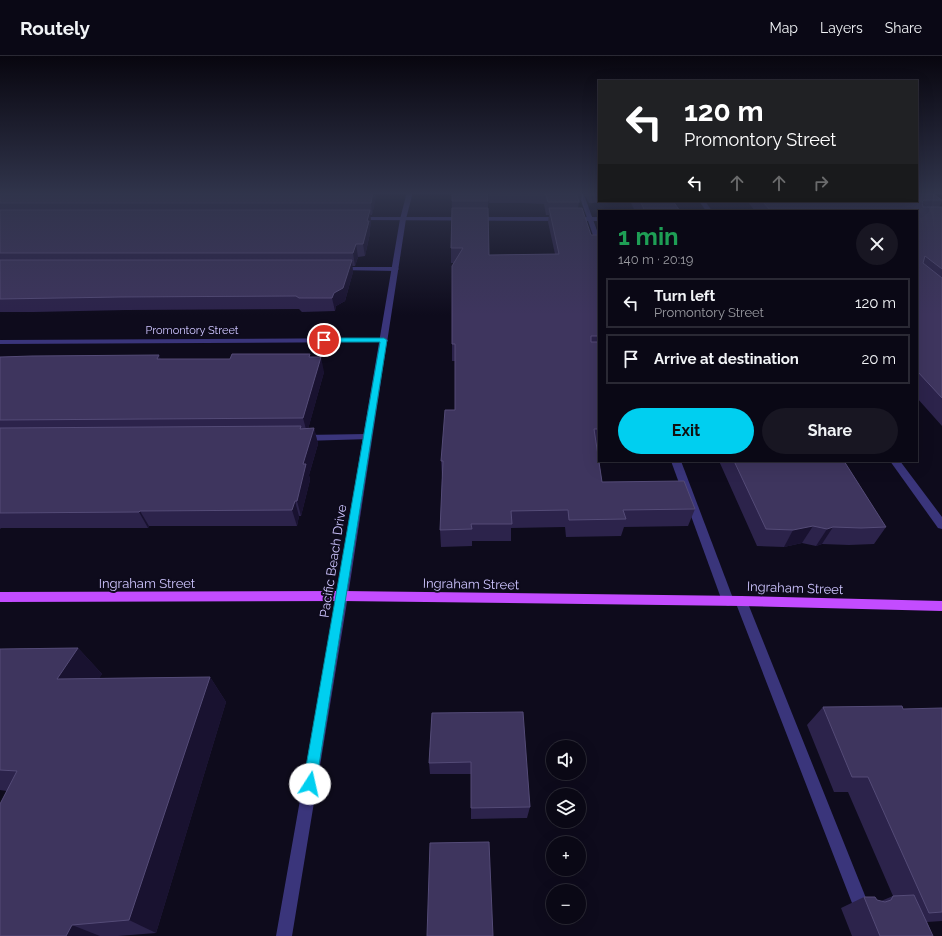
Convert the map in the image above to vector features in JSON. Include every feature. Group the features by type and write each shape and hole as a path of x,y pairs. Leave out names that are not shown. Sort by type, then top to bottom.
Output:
{"main road":[{"name":"Ingraham Street","path":"0,597 342,596 735,601 942,606"}],"street":[{"name":"Pacific Beach Drive","path":"284,936 342,596 401,233"},
{"path":"335,269 396,269"},
{"name":"Promontory Street","path":"0,342 384,340"},
{"path":"291,438 367,437"},
{"path":"676,462 860,903"},
{"path":"896,462 942,525"}],"building":[{"path":"0,233 366,233 363,244 356,244 353,253 0,253"},
{"path":"451,233 489,233 489,255 559,254 554,233 590,233 591,235 598,235 598,336 591,336 591,342 598,342 598,429 594,429 602,482 684,481 695,509 623,510 626,519 569,520 568,510 511,511 512,524 471,524 472,529 440,530 443,461 441,461 445,410 455,410 455,344 452,344 452,266 463,248 451,248"},
{"path":"918,233 942,233 942,269 925,256 923,263 942,278 942,398 918,372"},
{"path":"0,260 352,260 343,288 334,293 332,298 299,298 296,296 0,299"},
{"path":"232,354 310,354 309,357 321,357 303,418 0,420 0,357 159,355 157,359 230,359"},
{"path":"301,426 300,429 314,428 303,464 306,464 297,501 295,501 292,510 0,513 0,428"},
{"path":"734,462 845,462 886,527 833,527 827,529 813,526 793,530 766,529"},
{"path":"78,648 57,679 210,677 129,920 72,925 66,936 0,936 0,804 17,771 0,770 0,649"},
{"path":"902,706 903,709 942,708 942,912 929,913 868,777 852,777 823,707"},
{"path":"523,712 530,807 471,808 471,762 429,763 432,713"},
{"path":"489,842 493,936 427,936 430,843"},
{"path":"914,895 933,936 880,936 864,897 875,897 877,900 885,902 891,900 893,896"}],"route":[{"path":"310,784 384,340 324,340"}]}
